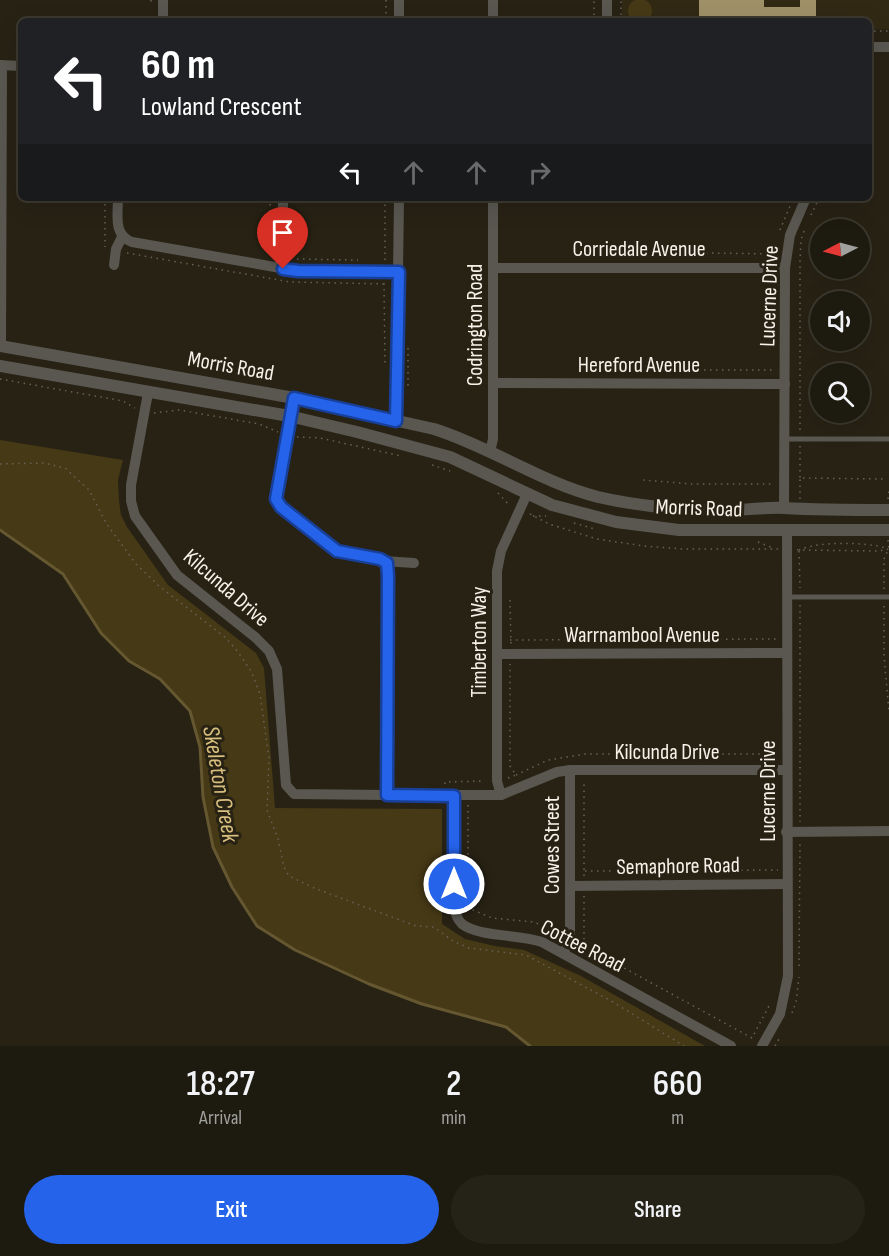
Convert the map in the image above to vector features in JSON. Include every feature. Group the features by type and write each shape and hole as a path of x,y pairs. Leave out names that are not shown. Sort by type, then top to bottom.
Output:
{"street":[{"path":"163,0 163,18"},
{"path":"399,0 399,18"},
{"path":"493,0 493,18"},
{"path":"607,0 607,18"},
{"path":"872,47 889,47"},
{"path":"1,346 1,65 18,66"},
{"path":"118,201 118,226 122,237 132,242 283,264 298,271 399,272"},
{"path":"283,201 283,264"},
{"path":"396,421 399,201"},
{"name":"Codrington Road","path":"490,452 493,439 493,201"},
{"name":"Lucerne Drive","path":"784,508 781,384 782,268 790,235 805,201"},
{"path":"114,265 116,249 122,237"},
{"name":"Corriedale Avenue","path":"494,268 782,268"},
{"name":"Morris Road","path":"1,346 294,398 452,435 530,473 566,487 624,502 686,509 889,510"},
{"name":"Morris Road","path":"0,366 289,416 357,432 450,458 528,494 581,514 642,526 679,530 889,530"},
{"name":"Hereford Avenue","path":"493,383 781,384"},
{"name":"Kilcunda Drive","path":"148,393 131,485 131,501 135,516 177,575 255,636 269,651 277,669 286,785 294,794 501,795 558,772 570,770 782,770"},
{"path":"294,398 276,499 281,507 337,551 383,561 414,563"},
{"path":"450,458 452,435"},
{"name":"Timberton Way","path":"501,795 497,780 497,570 501,551 528,494"},
{"name":"Lucerne Drive","path":"762,1046 780,1014 786,991 782,884 786,832 782,770 782,653 787,597 787,530"},
{"path":"383,561 387,563 388,576 387,795"},
{"name":"Warrnambool Avenue","path":"497,654 782,653"},
{"name":"Cowes Street","path":"564,954 569,939 570,770"},
{"name":"Cottee Road","path":"449,796 454,906 463,925 482,932 529,937 730,1046"},
{"path":"786,832 889,831"},
{"name":"Semaphore Road","path":"570,886 782,884"}],"lane":[{"path":"784,439 889,439"},
{"path":"787,597 887,597"}],"path":[{"path":"151,0 152,4"},
{"path":"386,0 386,18"},
{"path":"594,0 594,18"},
{"path":"621,0 621,18"},
{"path":"872,31 889,31"},
{"path":"270,201 270,256 283,264 362,260"},
{"path":"385,201 386,364"},
{"path":"780,236 780,226 792,201"},
{"path":"810,217 818,201"},
{"path":"800,510 800,261 801,240 805,227"},
{"path":"634,252 778,254 782,268"},
{"path":"626,370 777,369 781,384"},
{"path":"0,379 123,401 139,410"},
{"path":"154,413 179,410 259,424 272,431"},
{"path":"301,437 320,438 409,458"},
{"path":"0,464 44,463 65,468 89,490 106,523 136,564 159,586 226,638 252,671 260,694 269,759 267,810 278,839 284,867 289,876 314,888 416,926 434,927 453,941 469,948 526,955 613,1002 684,1046"},
{"path":"428,464 454,472"},
{"path":"800,478 884,479"},
{"path":"643,480 691,484 777,484"},
{"path":"495,490 510,506"},
{"path":"532,516 549,524 597,539 644,546 683,549 773,548"},
{"path":"825,544 874,545 889,550 799,550 825,544"},
{"path":"889,550 884,559 887,597 884,656 889,712"},
{"path":"510,600 510,766 516,775"},
{"path":"510,640 778,639 782,653"},
{"path":"449,796 445,782 497,780 516,775 548,760 586,754 778,754 782,770"},
{"path":"584,770 584,946"},
{"path":"468,805 468,908 492,918 534,922 557,931 752,1038 771,1002"},
{"path":"584,871 778,870 782,884"},
{"path":"557,931 561,922"}],"shaded area":[{"path":"622,0 889,0 889,29 872,29 872,18 622,18"},
{"path":"635,0 645,0 651,6 652,11 649,18 629,16 629,6"},
{"path":"0,440 123,460 118,480 119,501 121,515 127,527 168,585 256,653 264,668 275,808 442,809 442,924 465,939 524,950 581,976 705,1046 530,1046 506,1027 422,1004 369,984 295,950 257,926 232,887 213,847 203,797 200,747 190,711 160,679 129,661 101,633 63,574 0,530"}],"building":[{"path":"699,0 764,0 764,7 800,7 800,0 816,0 816,18 699,16"}],"waterway":[{"name":"Skeleton Creek","path":"0,530 63,574 101,633 129,661 160,679 190,711 200,747 203,797 213,847 232,887 257,926 295,950 369,984 422,1004 506,1027 530,1046"}],"route":[{"path":"283,269 399,272 396,421 294,398 276,499 281,507 337,551 380,559 387,563 387,795 454,796 454,884"}]}
